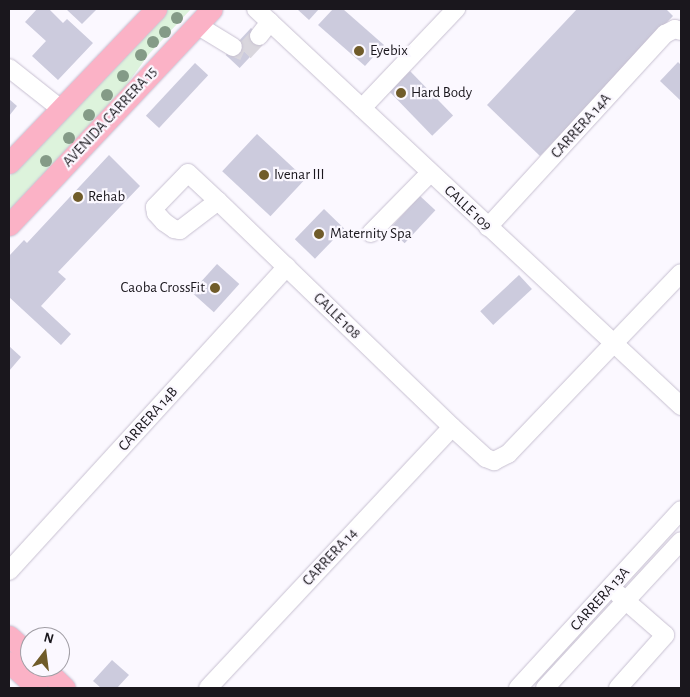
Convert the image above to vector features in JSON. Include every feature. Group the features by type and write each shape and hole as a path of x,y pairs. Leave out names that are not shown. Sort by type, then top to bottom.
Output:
{"main road":[{"path":"9,163 156,9"},
{"name":"AVENIDA CARRERA 15","path":"9,225 212,9"},
{"path":"9,636 20,646"},
{"path":"9,662 37,688"},
{"path":"53,677 65,688"}],"street":[{"name":"CALLE 109","path":"256,9 488,227 616,343 681,406"},
{"path":"362,108 456,9"},
{"path":"259,36 270,22"},
{"path":"197,25 233,47"},
{"name":"CARRERA 14A","path":"488,227 657,42 665,34 678,30"},
{"path":"9,68 61,108"},
{"name":"CALLE 108","path":"218,201 180,230 174,229 164,222 156,213 155,207 188,173 218,201 287,267 452,427 486,458 494,461 508,454 616,343"},
{"path":"371,233 430,173"},
{"name":"CARRERA 14B","path":"9,571 287,267"},
{"path":"616,343 681,273"},
{"name":"CARRERA 14","path":"208,688 452,427"},
{"name":"CARRERA 13A","path":"523,682 681,510"},
{"name":"CARRERA 13A","path":"544,688 681,541"},
{"path":"610,587 665,635 618,688"},
{"path":"523,682 544,688"}],"green space":[{"path":"168,9 191,9 149,54 115,101 9,215 9,177"}],"building":[{"path":"37,9 49,9 63,23 67,19 93,43 58,80 32,56 46,41 25,22"},
{"path":"66,9 97,9 82,24"},
{"path":"297,9 319,9 309,20"},
{"path":"333,9 343,9 384,45 365,66 318,25"},
{"path":"577,9 666,9 673,16 540,156 487,105"},
{"path":"251,28 265,41 240,68 226,55"},
{"path":"678,62 681,65 681,101 660,81"},
{"path":"195,63 208,75 159,128 146,116"},
{"path":"410,71 453,116 432,136 389,91"},
{"path":"9,99 17,106 9,116"},
{"name":"Ivenar III","path":"257,134 305,179 270,216 222,171"},
{"path":"109,155 140,186 58,272 66,279 41,306 71,334 61,345 9,297 9,256 24,240 27,243"},
{"path":"420,196 435,210 405,243 389,229"},
{"name":"Maternity Spa","path":"324,209 344,228 315,259 295,239"},
{"name":"Caoba CrossFit","path":"217,264 239,284 214,312 192,292"},
{"path":"519,275 532,289 493,325 480,311"},
{"path":"9,346 21,357 9,371"},
{"path":"112,660 129,675 117,688 101,688 93,681"}],"tunnel":[{"path":"233,47 244,52 259,36"}],"place":[{"name":"Eyebix","path":"359,51"},
{"name":"Hard Body","path":"401,93"},
{"name":"Ivenar III","path":"264,175"},
{"name":"Rehab","path":"78,197"},
{"name":"Maternity Spa","path":"319,234"},
{"name":"Caoba CrossFit","path":"215,288"}]}
